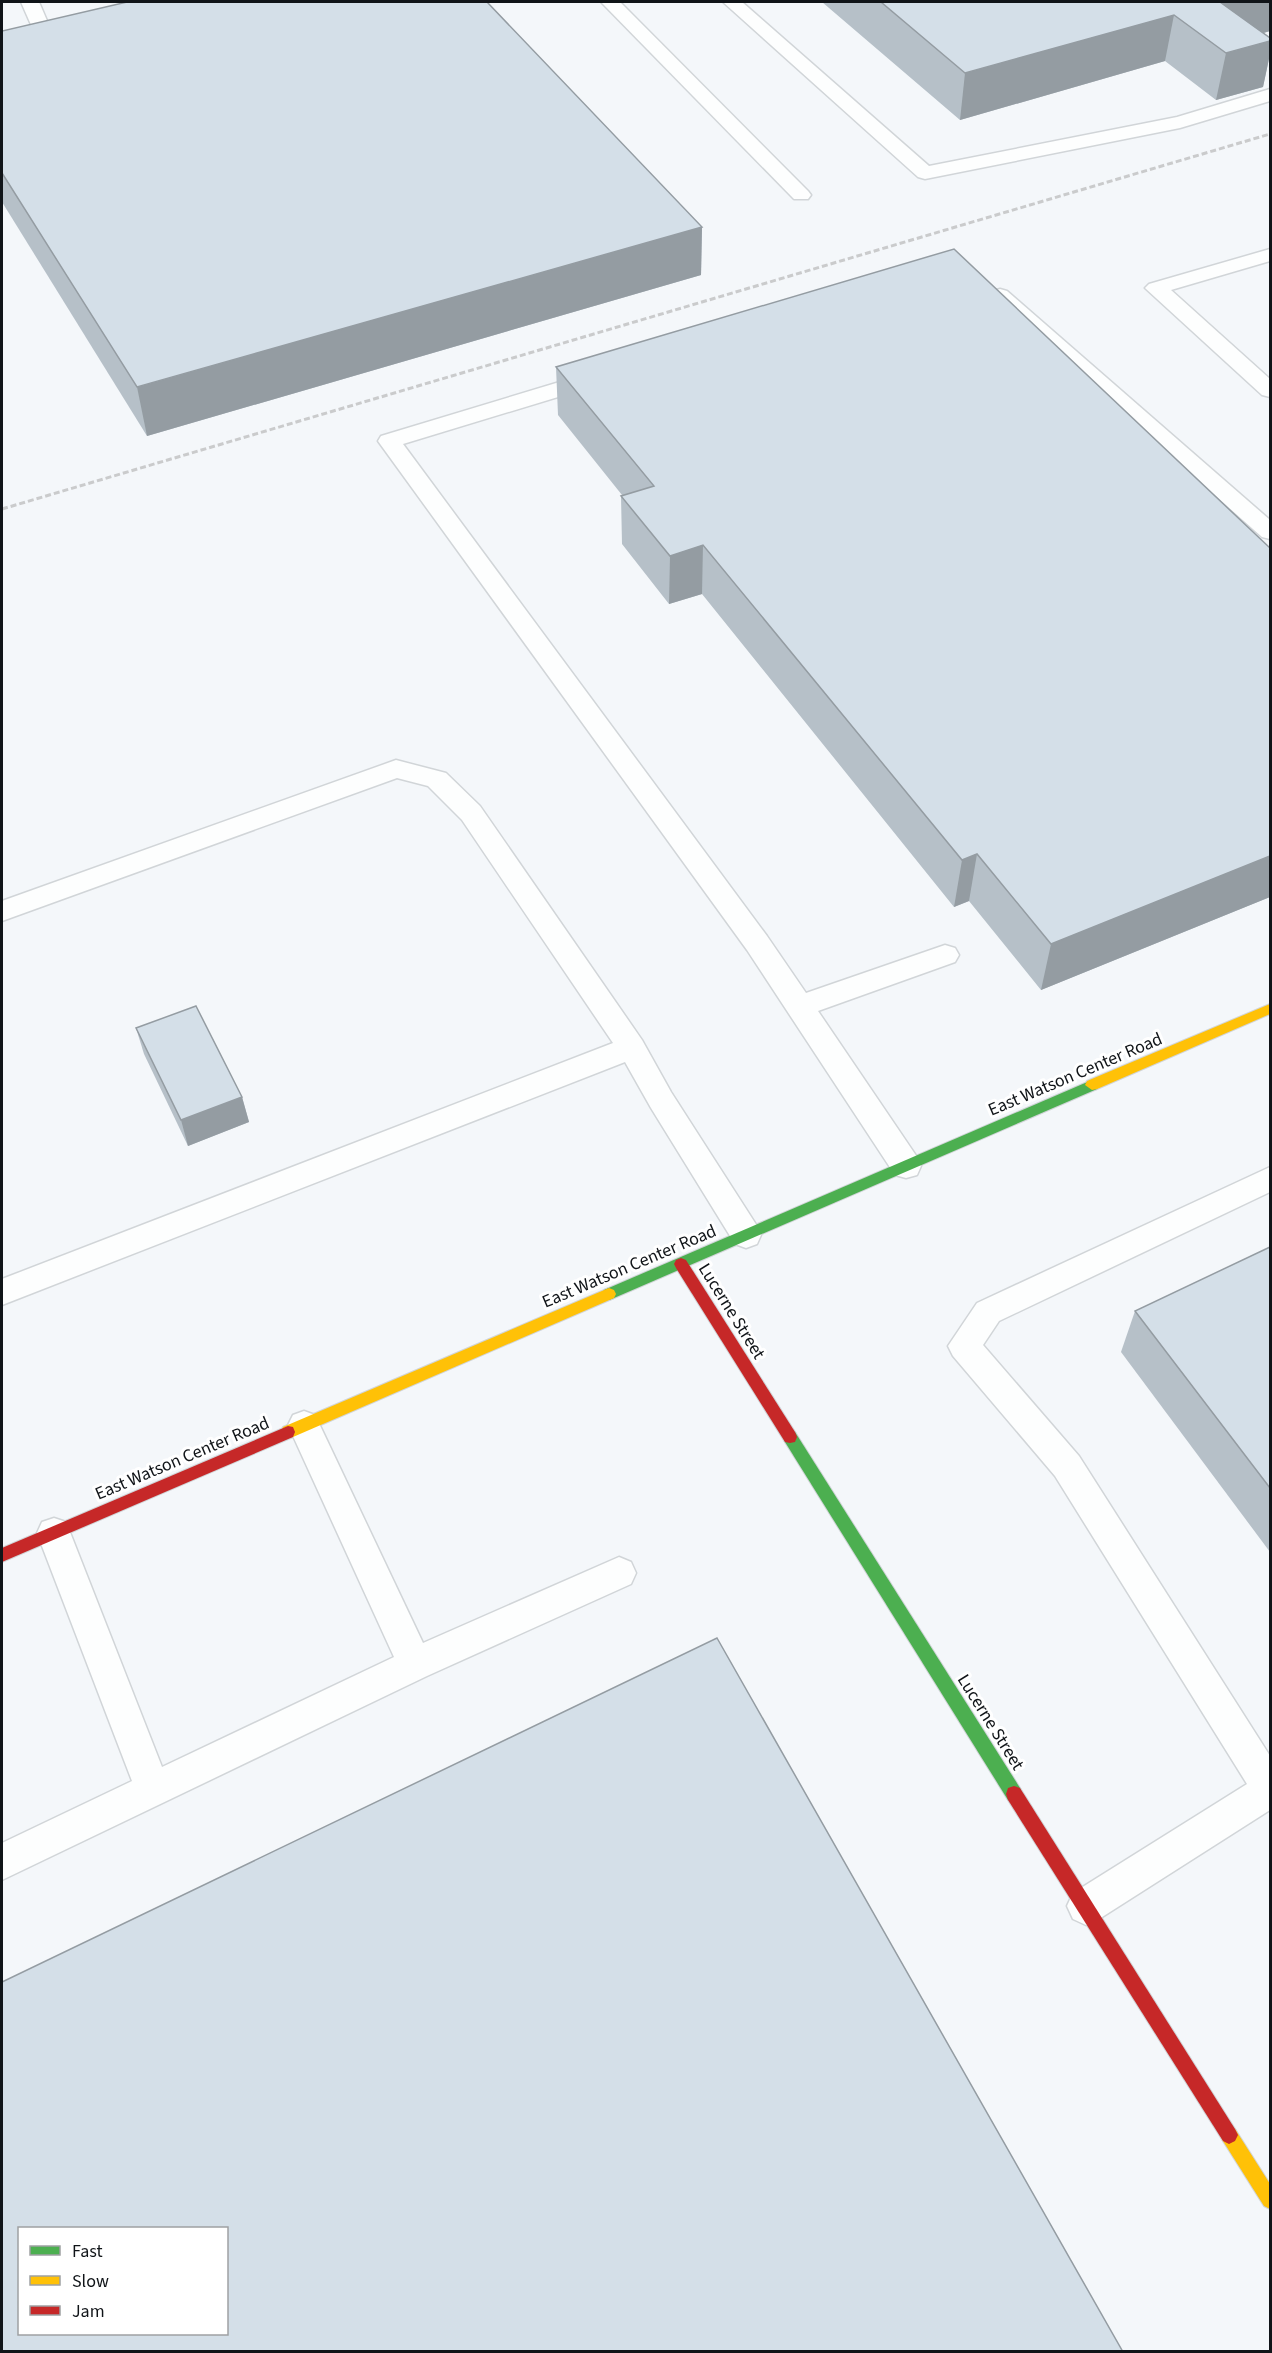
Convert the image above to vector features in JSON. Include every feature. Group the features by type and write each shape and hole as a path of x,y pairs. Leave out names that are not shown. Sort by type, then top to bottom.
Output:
{"street":[{"name":"East Watson Center Road","path":"2,1555 1270,1009"},
{"name":"Lucerne Street","path":"681,1264 1270,2200"}],"lane":[{"path":"30,2 42,30"},
{"path":"610,2 801,195"},
{"path":"732,2 925,173 1180,123 1270,95"},
{"path":"2,39 65,25"},
{"path":"1270,255 1156,288 1270,390"},
{"path":"984,282 1270,532"},
{"path":"615,373 389,441 757,943 906,1166"},
{"path":"2,911 396,769 437,779 471,813 632,1048 666,1109 746,1235"},
{"path":"799,1007 945,955"},
{"path":"2,1292 632,1048"},
{"path":"1086,1906 1270,1789 1066,1466 964,1346 988,1312 1270,1179"},
{"path":"304,1425 415,1664"},
{"path":"54,1533 153,1789"},
{"path":"2,1862 415,1664 619,1573"}],"building":[{"path":"127,2 487,2 702,227 137,387 2,173 2,31"},
{"path":"881,2 1220,2 1270,38 1270,41 1226,53 1174,15 965,73"},
{"path":"954,249 1270,548 1270,856 1051,944 977,854 962,860 703,545 670,556 621,496 654,486 556,367"},
{"path":"196,1006 242,1097 181,1120 136,1028"},
{"path":"1270,1247 1270,1488 1135,1311"},
{"path":"717,1638 1123,2352 2,2352 2,1982"}],"railway":[{"path":"2,509 1270,134"}],"traffic: fast":[{"path":"609,1294 1092,1085"},
{"path":"790,1437 1014,1794"}],"traffic: slow":[{"path":"1092,1085 1270,1009"},
{"path":"288,1432 609,1294"},
{"path":"1229,2135 1270,2200"}],"traffic: jam":[{"path":"681,1264 790,1437"},
{"path":"2,1555 288,1432"},
{"path":"1014,1794 1229,2135"}]}
